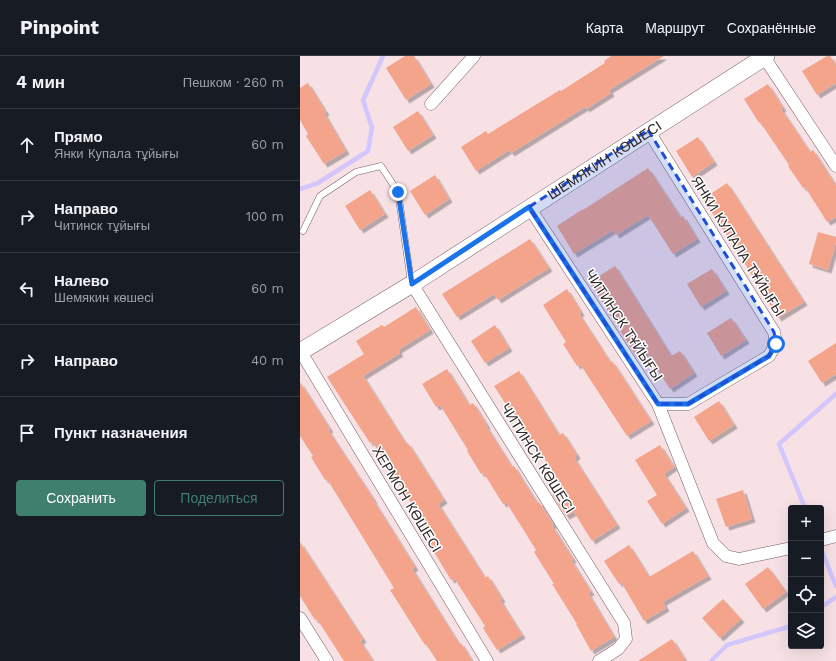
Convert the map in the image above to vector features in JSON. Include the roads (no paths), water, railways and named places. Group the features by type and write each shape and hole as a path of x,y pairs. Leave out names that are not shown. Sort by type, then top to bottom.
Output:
{"main road":[{"name":"ШЕМЯКИН КӨШЕСІ","path":"300,352 412,284 648,130 765,56"}],"street":[{"path":"431,104 474,56"},
{"path":"765,56 836,166"},
{"name":"ЯНКИ КУПАЛА ТҰЙЫҒЫ","path":"648,130 774,332 776,344 769,356 688,404 658,404"},
{"name":"ЧИТИНСК ТҰЙЫҒЫ","path":"529,207 658,404 713,543 726,556 739,559 788,549"},
{"name":"ЧИТИНСК КӨШЕСІ","path":"412,284 624,623 626,639 618,649 599,661"},
{"name":"ХЕРМОН КӨШЕСІ","path":"300,352 487,661"},
{"path":"824,539 836,536"},
{"path":"300,618 327,661"}],"lane":[{"path":"303,231 320,196 356,172 381,166 398,192 412,284"}],"waterway":[{"path":"300,189 318,183 368,151 372,128 363,100 383,56"},
{"path":"804,505 779,444 836,394"},
{"path":"824,556 836,586"},
{"path":"824,605 836,597"},
{"path":"711,661 727,645 788,627"}]}
